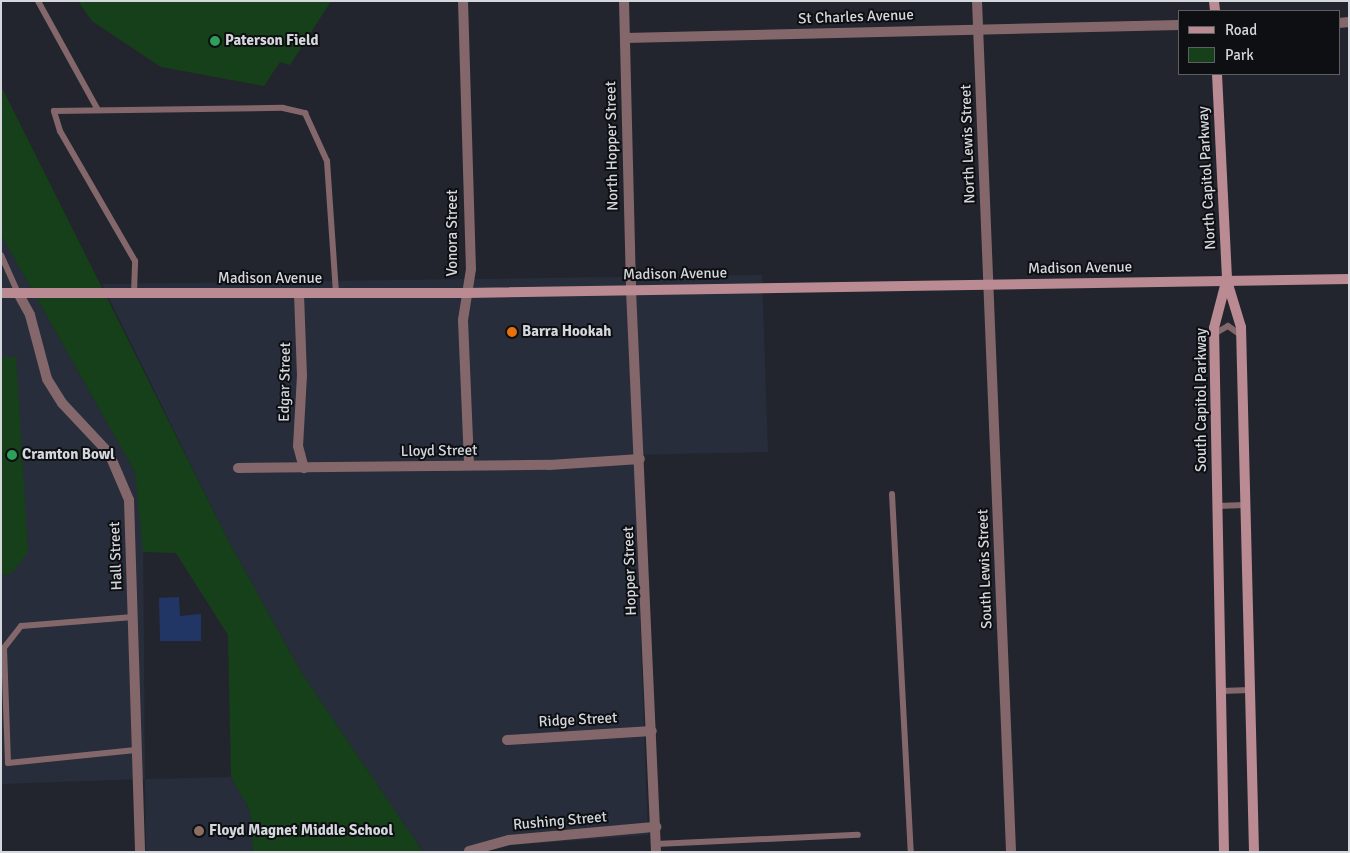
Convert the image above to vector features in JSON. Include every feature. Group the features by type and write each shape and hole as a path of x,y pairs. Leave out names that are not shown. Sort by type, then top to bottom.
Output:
{"street":[{"name":"Vonora Street","path":"463,1 471,269 463,320 469,465"},
{"name":"North Hopper Street","path":"624,1 631,290"},
{"name":"North Lewis Street","path":"977,1 989,285"},
{"name":"St Charles Avenue","path":"625,38 978,28 1178,25"},
{"name":"North Capitol Parkway","path":"1217,75 1227,281"},
{"name":"Madison Avenue","path":"1,293 467,293 1349,279"},
{"name":"South Capitol Parkway","path":"1224,852 1214,334 1227,281"},
{"path":"1227,281 1241,335 1254,852"},
{"name":"South Lewis Street","path":"989,285 1011,852"},
{"name":"Hopper Street","path":"631,290 656,848"},
{"name":"Hall Street","path":"18,293 30,315 39,360 50,385 104,445 122,475 131,523 135,750 140,852"},
{"name":"Edgar Street","path":"299,294 302,375 298,446 304,468"},
{"name":"Lloyd Street","path":"238,468 469,465 640,459"},
{"name":"Ridge Street","path":"507,740 652,731"},
{"name":"Rushing Street","path":"469,851 509,840 656,827"}],"lane":[{"path":"38,1 98,110"},
{"path":"129,293 135,261 60,131 54,111 283,108 305,113 327,161 336,294"},
{"path":"1,256 18,293"},
{"path":"1214,334 1228,326 1241,335"},
{"path":"892,494 912,852"},
{"path":"1217,506 1245,505"},
{"path":"133,617 22,626 4,648 5,763 135,750"},
{"path":"1221,691 1250,690"},
{"path":"656,848 858,835"}],"shaded area":[{"path":"1,235 135,472 143,527 145,779 1,784"},
{"path":"762,275 768,452 634,455 648,835 489,847 478,852 423,852 301,672 228,540 102,284"},
{"name":"Floyd Magnet Middle School","path":"231,777 250,811 253,852 146,852 145,779"}],"green space":[{"name":"Paterson Field","path":"78,1 331,1 290,65 280,62 264,86 161,67 92,21"},
{"path":"1,86 228,540 301,672 423,852 253,852 250,811 231,777 228,635 176,553 143,552 135,472 1,235"},
{"name":"Cramton Bowl","path":"1,357 16,357 28,552 11,574 1,575"}],"water":[{"path":"179,597 180,616 201,614 201,641 160,641 159,598"}],"place":[{"name":"Paterson Field","path":"215,41"},
{"name":"Barra Hookah","path":"512,332"},
{"name":"Cramton Bowl","path":"12,455"},
{"name":"Floyd Magnet Middle School","path":"199,831"}]}
